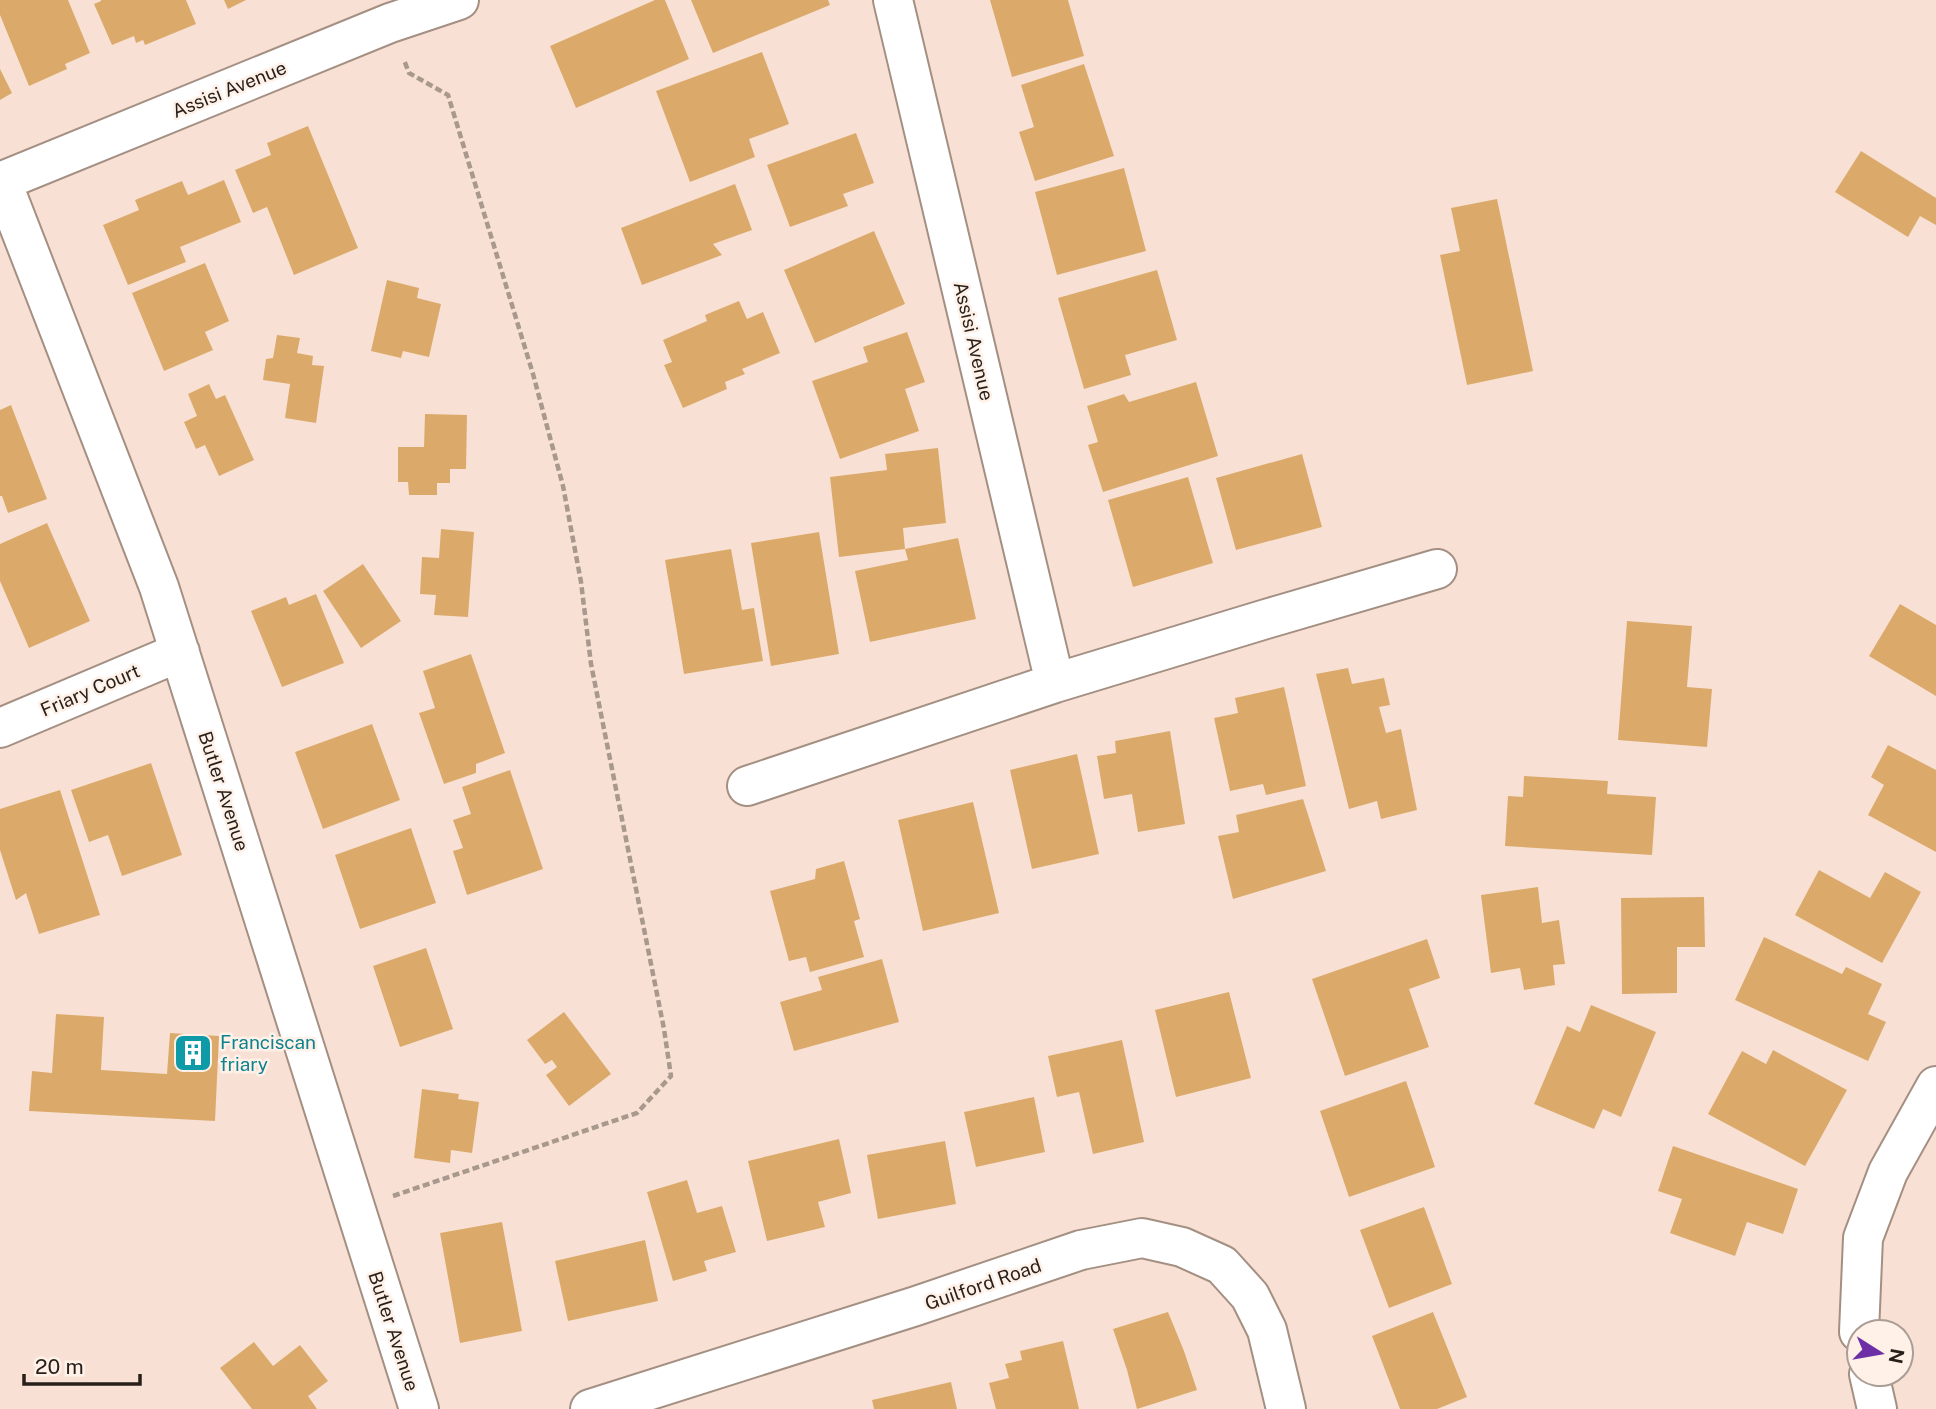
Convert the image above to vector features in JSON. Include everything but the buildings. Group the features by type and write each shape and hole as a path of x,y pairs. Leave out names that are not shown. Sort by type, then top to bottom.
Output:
{"street":[{"name":"Assisi Avenue","path":"1,182 390,23 459,0"},
{"name":"Assisi Avenue","path":"893,0 1055,683"},
{"name":"Butler Avenue","path":"1,182 159,587 419,1409"},
{"path":"747,786 1055,683 1437,569"},
{"name":"Friary Court","path":"0,728 180,652"},
{"path":"1860,1318 1863,1238 1888,1172 1936,1086"},
{"name":"Guilford Road","path":"590,1409 916,1306 1081,1250 1142,1238 1182,1247 1222,1265 1251,1296 1267,1330 1286,1409"},
{"path":"1872,1388 1877,1409"}],"path":[{"path":"356,1209 636,1113 671,1076 591,664 581,582 563,486 448,94 409,73 390,23"}],"place":[{"name":"Franciscan friary","path":"193,1053"}]}
